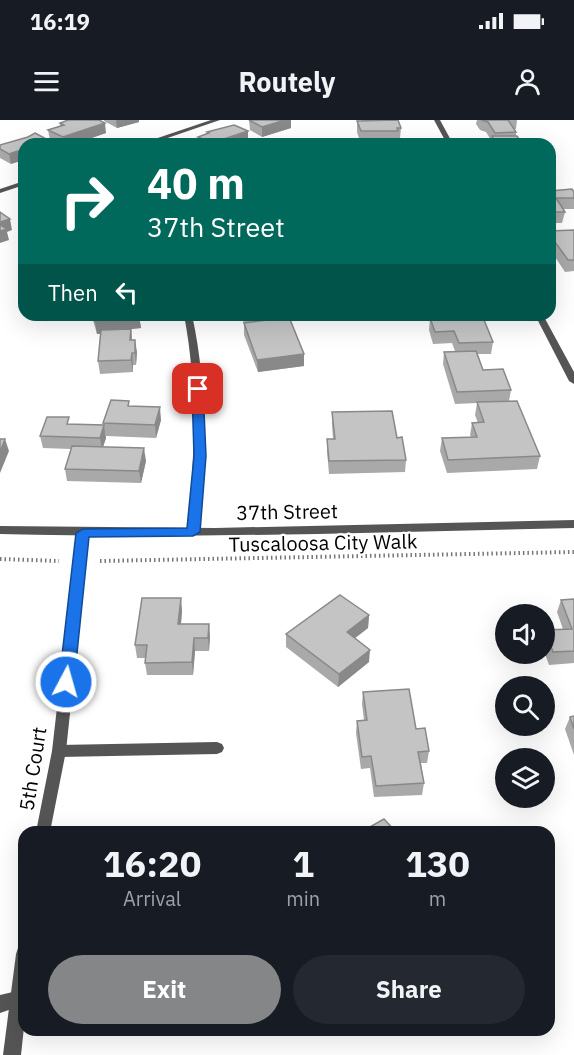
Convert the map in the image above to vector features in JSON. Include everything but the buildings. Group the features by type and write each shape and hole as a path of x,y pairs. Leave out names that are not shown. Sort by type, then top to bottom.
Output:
{"street":[{"path":"161,138 216,120"},
{"path":"437,120 447,138"},
{"path":"0,191 18,186"},
{"path":"190,321 194,338 200,456 193,532"},
{"path":"542,321 574,381"},
{"name":"37th Street","path":"0,530 83,533 193,532 574,524"},
{"name":"5th Court","path":"44,826 59,751 83,533"},
{"path":"59,751 217,748"},
{"path":"12,1055 8,1002 18,972"}],"path":[{"name":"Tuscaloosa City Walk","path":"0,559 79,561 574,552"}],"route":[{"path":"66,682 83,533 193,532 200,456 198,389"}]}
